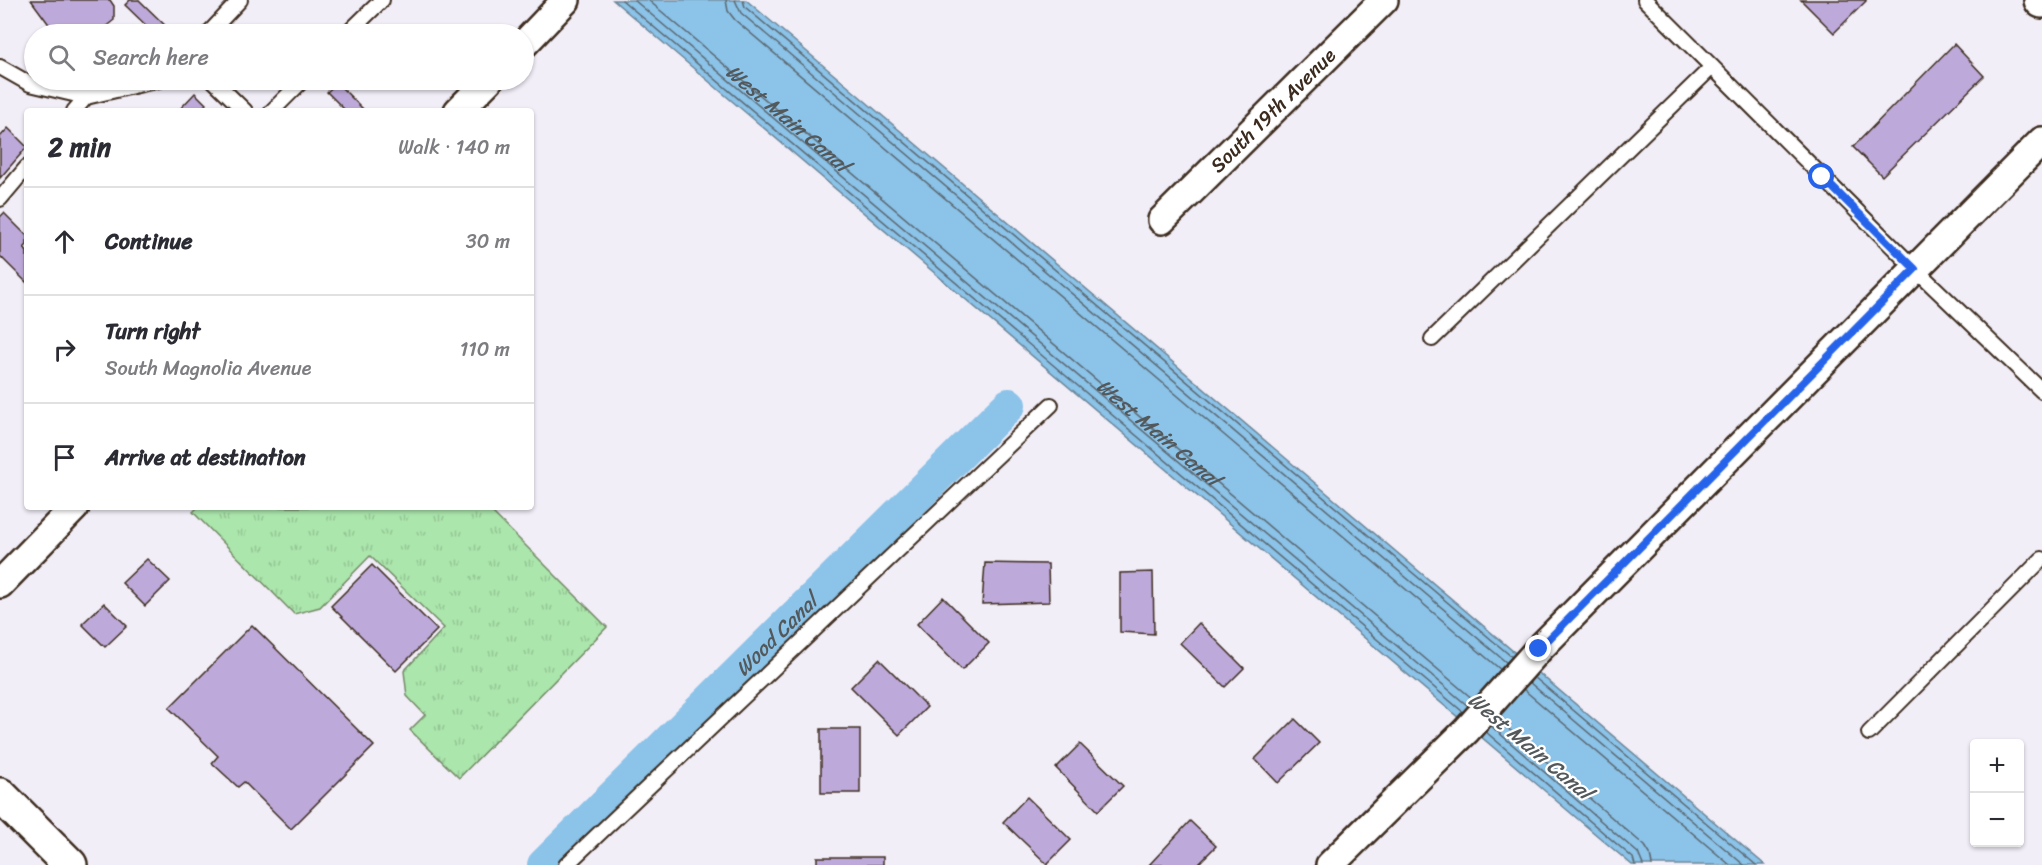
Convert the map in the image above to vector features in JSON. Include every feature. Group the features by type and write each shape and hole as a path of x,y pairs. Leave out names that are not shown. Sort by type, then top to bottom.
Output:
{"street":[{"path":"534,34 566,0"},
{"name":"South 19th Avenue","path":"1162,220 1384,0"},
{"path":"461,108 479,90"},
{"path":"1330,865 1466,731 1539,649 2042,141"},
{"path":"0,584 72,510"},
{"path":"0,795 70,865"}],"lane":[{"path":"217,24 240,0"},
{"path":"358,24 382,0"},
{"path":"1645,0 1915,269 2042,391"},
{"path":"0,67 24,81"},
{"path":"1432,339 1712,67"},
{"path":"56,90 86,97 116,90"},
{"path":"223,90 242,108"},
{"path":"275,108 293,90"},
{"path":"77,108 86,97"},
{"path":"0,199 24,170"},
{"path":"566,865 1051,405"},
{"path":"1869,733 2042,559"}],"green space":[{"path":"195,510 490,510 607,627 459,778 410,730 425,715 407,696 404,671 444,628 370,556 320,607 294,614 193,512"}],"water":[{"name":"West Main Canal","path":"613,0 746,0 1765,865 1632,865"}],"building":[{"path":"31,0 110,0 114,6 114,20 109,24 49,24"},
{"path":"130,0 139,0 164,24 145,24 125,5"},
{"path":"1801,0 1866,0 1866,1 1834,33"},
{"path":"1954,44 1984,76 1882,176 1853,147"},
{"path":"344,90 362,108 343,108 327,92"},
{"path":"195,93 206,104 203,108 181,108"},
{"path":"8,128 24,144 24,150 0,178 0,137"},
{"path":"4,213 24,233 24,280 0,256 0,217"},
{"path":"147,559 170,581 145,606 122,583"},
{"path":"985,563 1048,564 1049,602 982,604"},
{"path":"372,565 437,630 396,671 331,606"},
{"path":"1153,572 1154,634 1120,632 1120,573"},
{"path":"943,597 989,643 962,670 917,624"},
{"path":"104,603 127,626 105,647 82,624"},
{"path":"1199,623 1244,668 1225,687 1180,643"},
{"path":"252,625 374,746 291,829 244,782 238,787 212,763 218,756 169,708"},
{"path":"879,659 927,707 899,735 851,687"},
{"path":"1295,719 1319,743 1278,783 1255,759"},
{"path":"821,729 860,729 860,793 821,793"},
{"path":"1080,744 1123,786 1098,811 1056,768"},
{"path":"1027,797 1071,840 1047,864 1003,822"},
{"path":"1190,821 1216,846 1197,865 1149,865"},
{"path":"817,857 883,857 883,865 817,865"}],"waterway":[{"name":"Wood Canal","path":"544,865 1009,405"}],"route":[{"path":"1539,649 1915,269 1822,177"}]}
